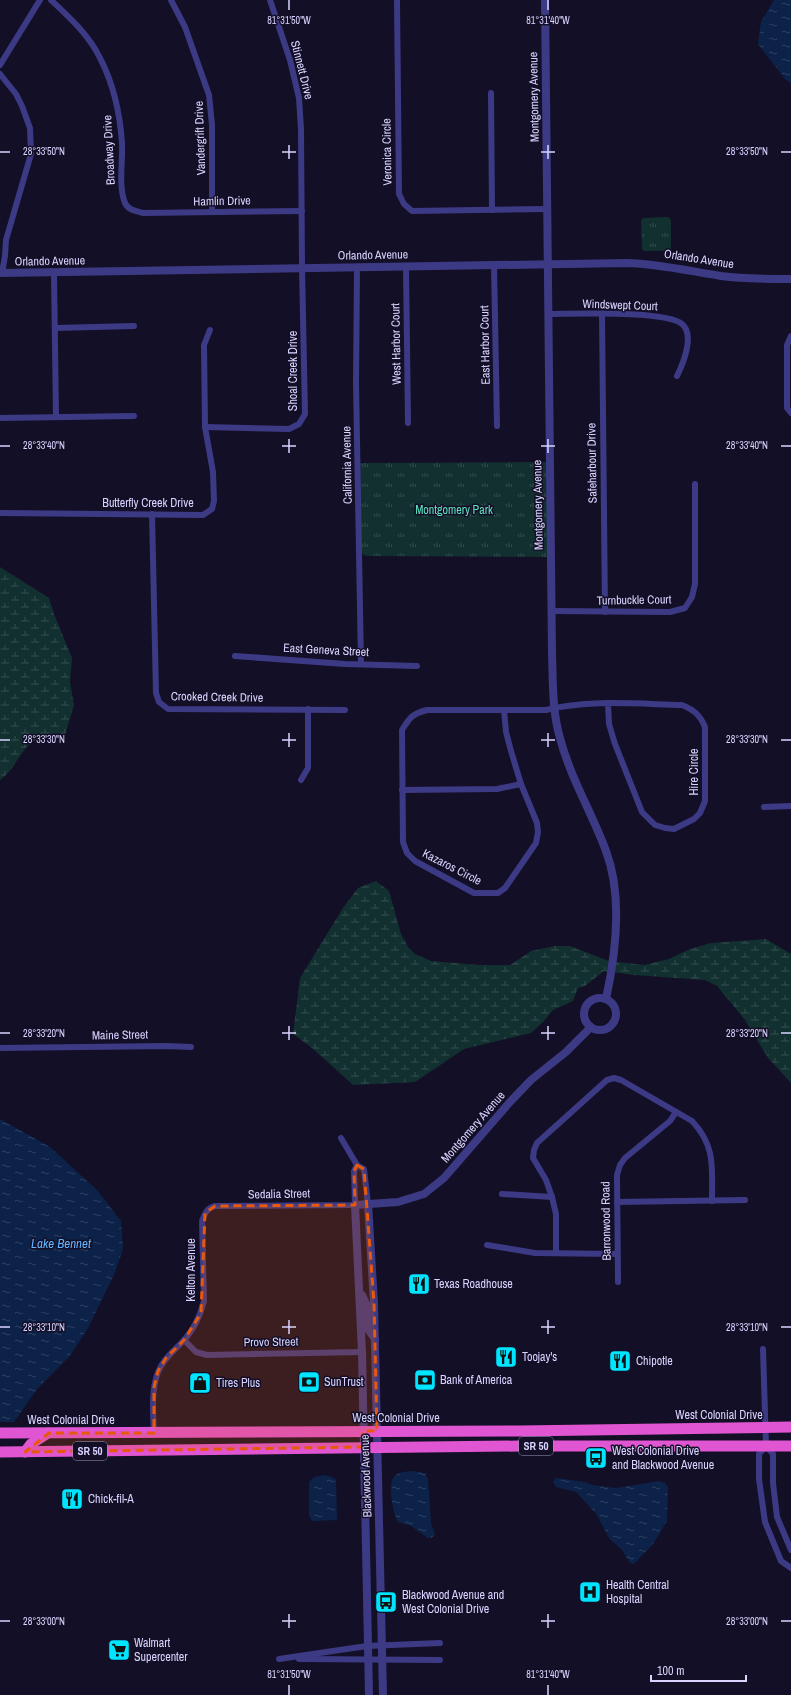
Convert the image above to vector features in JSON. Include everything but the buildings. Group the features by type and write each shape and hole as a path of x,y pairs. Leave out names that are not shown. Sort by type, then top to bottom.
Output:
{"highway":[{"name":"West Colonial Drive","path":"0,1434 791,1428"},
{"path":"25,1452 31,1444 49,1433"},
{"name":"SR 50","path":"0,1452 363,1447 791,1446"}],"street":[{"path":"0,65 40,0"},
{"name":"Broadway Drive","path":"51,0 86,36 100,57 111,85 119,114 122,144 122,190 125,205 130,210 143,213"},
{"name":"Vandergrift Drive","path":"170,0 185,27 209,95 212,125 212,212"},
{"name":"Stinnett Drive","path":"270,0 290,60 299,98 302,129 302,268"},
{"name":"Veronica Circle","path":"397,0 399,194 404,204 412,211 547,210"},
{"name":"Montgomery Avenue","path":"545,0 552,612 555,708 560,738 574,778 606,852 613,877 615,904 614,957 606,999"},
{"path":"0,74 16,94 22,106 30,128 31,154 6,240 5,256 1,273"},
{"path":"491,93 492,210"},
{"name":"Hamlin Drive","path":"143,213 302,211"},
{"path":"0,250 6,240"},
{"name":"Orlando Avenue","path":"1,273 494,264 638,264 659,265 721,276 791,279"},
{"name":"East Harbor Court","path":"494,264 497,426"},
{"name":"West Harbor Court","path":"406,266 408,423"},
{"name":"California Avenue","path":"357,267 356,383 361,664"},
{"name":"Shoal Creek Drive","path":"205,427 289,429 299,424 306,414 302,268"},
{"path":"54,272 56,417"},
{"name":"Windswept Court","path":"548,314 644,315 674,320 683,325 687,334 686,358 677,376"},
{"name":"Safeharbour Drive","path":"602,314 605,612"},
{"path":"55,328 134,326"},
{"path":"205,427 204,345 210,330"},
{"path":"791,336 787,345 787,408 791,413"},
{"path":"0,418 134,416"},
{"name":"Butterfly Creek Drive","path":"0,513 203,515 212,509 214,501 213,472 205,427"},
{"name":"Turnbuckle Court","path":"552,612 670,612 685,608 692,597 695,584 695,484"},
{"name":"Crooked Creek Drive","path":"152,514 156,693 159,702 168,709 345,710"},
{"name":"East Geneva Street","path":"234,656 417,666"},
{"name":"Hire Circle","path":"555,708 608,703 682,704 692,709 701,717 705,727 705,801 700,813 694,819 674,829 665,828 655,825 642,812 615,744 609,724 608,703"},
{"name":"Kazaros Circle","path":"504,710 506,732 521,784 537,823 538,832 536,843 505,888 498,893 474,893 415,861 407,853 402,842 402,730 408,719 414,713 426,710 504,710 546,710 555,708"},
{"path":"301,780 308,768 308,709"},
{"path":"402,790 497,789 521,784"},
{"path":"764,807 791,806"},
{"path":"595,998 606,999 614,1006 616,1012 614,1022 607,1029 602,1030 591,1027 585,1020 585,1009 587,1004 595,998"},
{"name":"Montgomery Avenue","path":"355,1205 398,1202 424,1194 444,1178 531,1080 566,1052 591,1027"},
{"name":"Maine Street","path":"0,1048 192,1047"},
{"path":"556,1253 556,1214 546,1180 533,1158 534,1150 537,1143 607,1080 614,1078 621,1080 692,1121 701,1131 711,1154 712,1201"},
{"name":"Barronwood Road","path":"618,1282 617,1175 620,1165 625,1158 670,1121 676,1112"},
{"name":"Blackwood Avenue","path":"341,1138 357,1165 364,1169 368,1204 374,1304 383,1695"},
{"name":"Blackwood Avenue","path":"357,1165 354,1171 362,1352 369,1695"},
{"path":"502,1194 552,1198"},
{"path":"617,1202 745,1200"},
{"name":"Sedalia Street","path":"205,1212 209,1208 216,1206 355,1205"},
{"name":"Kelton Avenue","path":"154,1433 154,1387 158,1371 166,1358 184,1340 201,1313 204,1301 202,1221 205,1212"},
{"path":"487,1245 535,1253 617,1254"},
{"path":"360,1289 367,1306 368,1329 375,1339"},
{"name":"Provo Street","path":"184,1340 196,1352 207,1355 362,1352"},
{"path":"763,1349 766,1446 773,1454 773,1483 777,1517 791,1550"},
{"path":"766,1446 759,1454 759,1479 765,1522 781,1561 791,1568"},
{"path":"440,1643 367,1646 279,1659 440,1660"}],"highlighted area":[{"path":"357,1165 364,1169 374,1303 377,1431 363,1431 363,1447 25,1452 49,1433 154,1433 154,1387 158,1371 166,1358 184,1340 201,1313 205,1213 215,1206 355,1205 354,1171"}],"green space":[{"path":"668,217 671,220 671,249 669,251 644,251 642,249 641,221 643,218"},
{"name":"Montgomery Park","path":"546,462 548,557 366,556 361,553 360,463"},
{"path":"0,567 49,598 72,658 70,682 74,705 65,735 59,739 37,739 24,750 14,766 0,780"},
{"path":"376,881 389,891 401,934 408,947 415,954 431,961 479,965 510,965 531,951 555,946 570,946 609,961 644,965 669,959 690,949 711,943 766,939 791,954 791,1083 768,1058 745,1020 717,986 705,980 634,975 604,971 585,986 578,988 573,1001 553,1010 531,1033 464,1049 415,1082 353,1085 312,1048 293,1034 300,978 343,908 358,888"}],"water":[{"path":"774,0 791,0 791,83 785,79 758,44 761,22"},
{"name":"Lake Bennet","path":"0,1119 50,1147 97,1190 121,1221 123,1249 114,1275 87,1330 69,1357 37,1389 14,1422 0,1422"},
{"path":"411,1471 425,1473 428,1479 431,1523 435,1534 432,1538 428,1538 411,1526 398,1522 394,1513 391,1494 393,1478 399,1473"},
{"path":"325,1475 336,1480 337,1520 312,1521 309,1515 309,1482 314,1477"},
{"path":"556,1478 616,1488 659,1481 665,1483 668,1487 667,1521 653,1544 634,1564 630,1563 622,1550 609,1538 597,1515 576,1492 556,1487 553,1482"}],"place":[{"name":"Texas Roadhouse","path":"419,1284"},
{"name":"Toojay's","path":"506,1357"},
{"name":"Chipotle","path":"620,1361"},
{"name":"Bank of America","path":"425,1380"},
{"name":"SunTrust","path":"309,1382"},
{"name":"Tires Plus","path":"200,1383"},
{"name":"West Colonial Drive and Blackwood Avenue","path":"596,1458"},
{"name":"Chick-fil-A","path":"72,1499"},
{"name":"Health Central Hospital","path":"590,1592"},
{"name":"Blackwood Avenue and West Colonial Drive","path":"386,1602"},
{"name":"Walmart Supercenter","path":"119,1650"}]}
